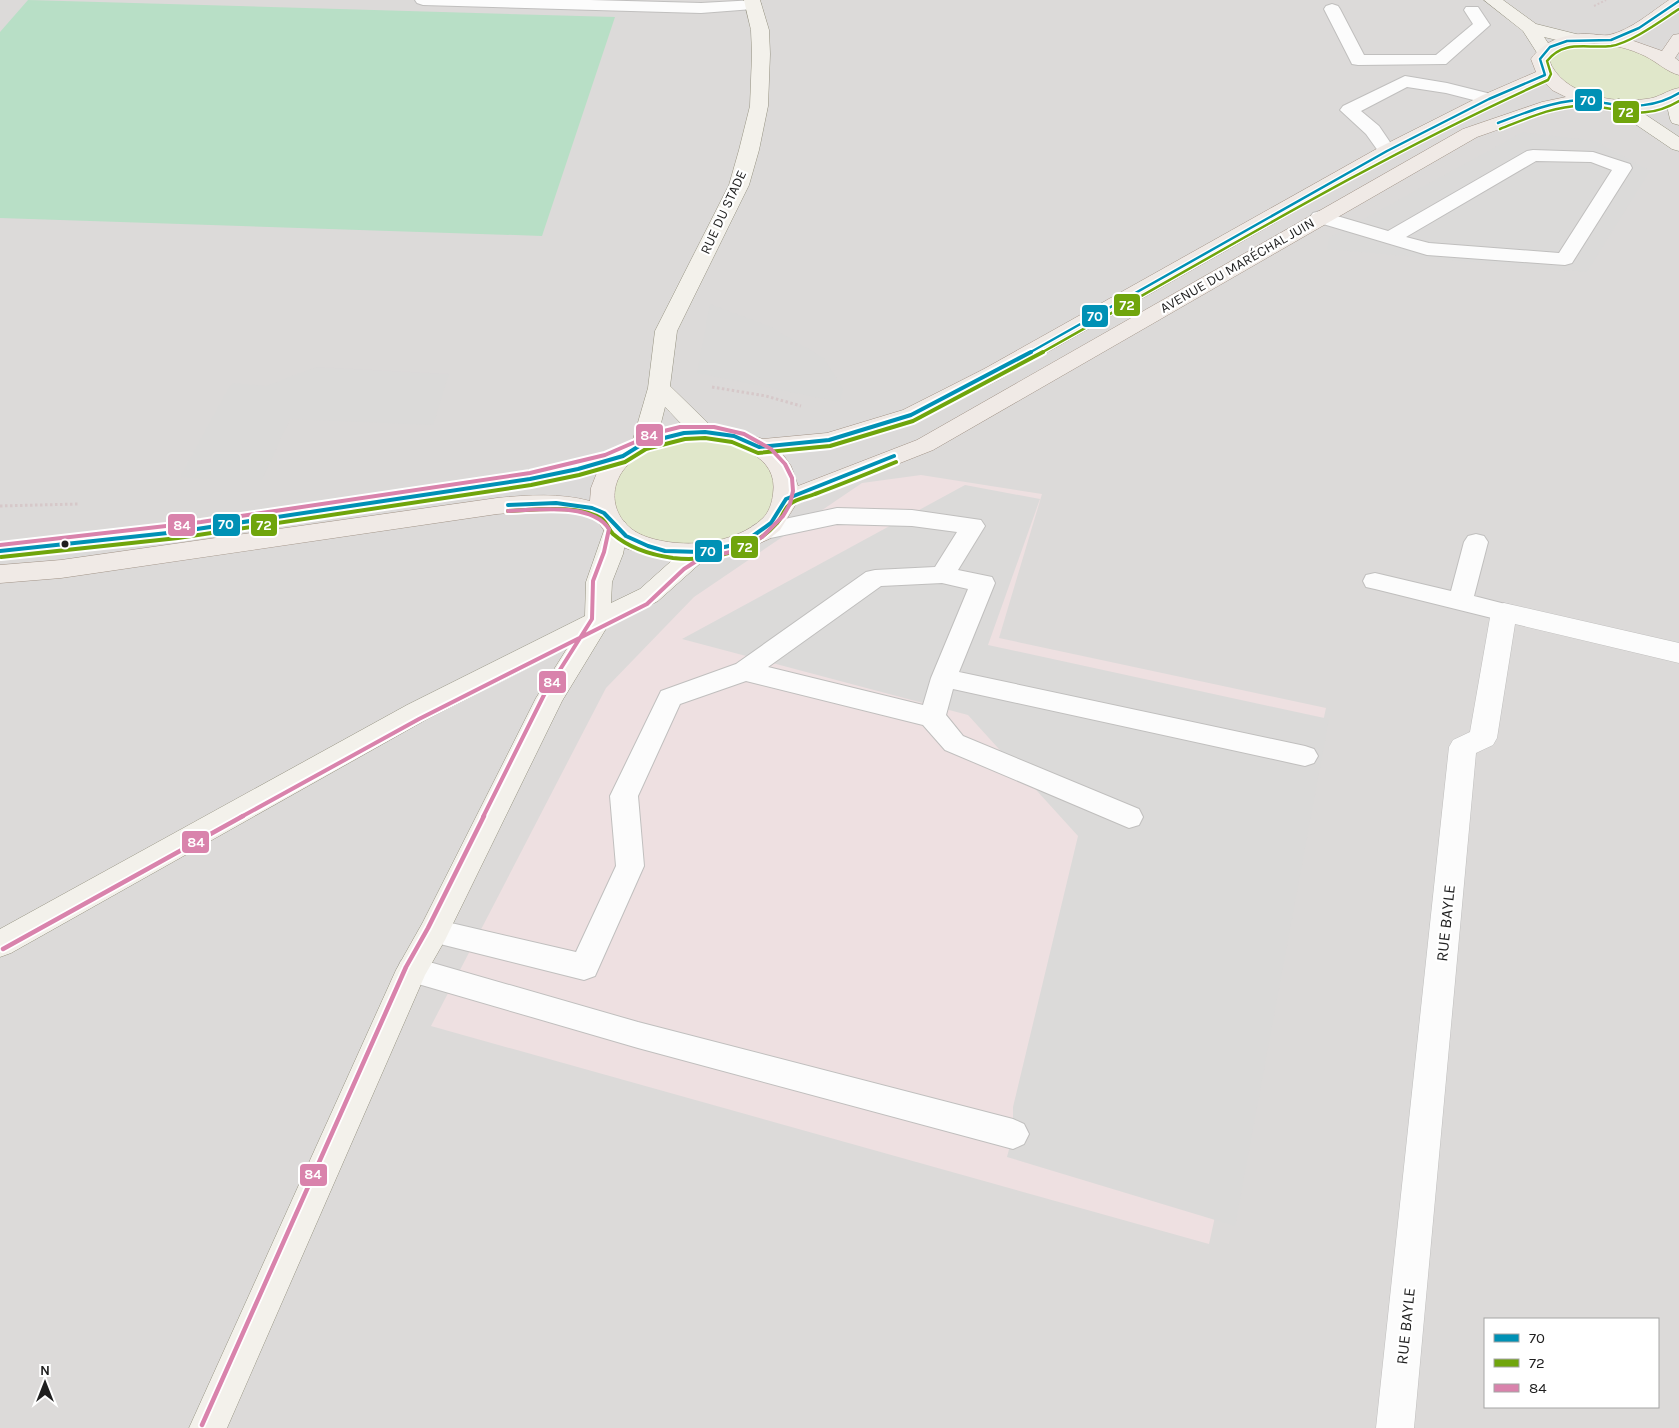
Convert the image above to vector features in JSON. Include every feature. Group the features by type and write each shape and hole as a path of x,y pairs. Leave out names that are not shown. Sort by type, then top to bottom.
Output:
{"main road":[{"path":"1492,0 1530,28 1544,52"},
{"path":"1611,40 1639,28 1679,1"},
{"name":"RUE DU STADE","path":"644,443 659,388 666,331 738,185 760,106 760,30 752,2"},
{"path":"1530,28 1578,40"},
{"path":"1679,39 1672,64 1641,47 1611,40 1578,40 1558,44 1544,52 1540,59 1545,75 1555,84 1587,99 1619,105 1651,104 1677,95 1679,119"},
{"name":"AVENUE DU MARÉCHAL JUIN","path":"759,447 829,440 911,415 992,374 1387,150 1489,99 1545,75"},
{"name":"AVENUE DU MARÉCHAL JUIN","path":"786,499 853,471 924,445 1470,133 1548,106 1587,99"},
{"path":"1619,105 1679,145"},
{"path":"659,388 705,432"},
{"path":"0,574 61,569 497,506 532,503 575,505 611,521 634,540 653,548 674,552 696,553 720,549 742,542 761,532 778,516 786,499 786,479 777,462 759,447 734,436 705,432 677,434 644,443 623,456 611,468 604,482 602,496 611,521 610,554 599,582 598,621 550,698 434,931 412,970 208,1428"},
{"path":"0,550 177,532 454,491 578,469 623,456"},
{"path":"0,944 417,712 649,595 696,553"}],"street":[{"path":"1504,612 1679,652"},
{"name":"RUE BAYLE","path":"1395,1428 1463,747 1483,738 1504,612"}],"lane":[{"path":"423,0 701,8 752,2"},
{"path":"1332,8 1358,60 1440,60 1482,25 1472,10"},
{"path":"1387,150 1373,130 1349,110 1405,81 1447,88 1489,99"},
{"path":"1320,217 1390,238 1427,249 1565,260 1623,168 1593,157 1533,155 1390,238"},
{"path":"761,532 837,516 912,518 973,526 942,575"},
{"path":"1460,601 1476,542"},
{"path":"434,931 584,967 630,866 624,796 670,698 745,671 875,578 942,575 983,583 944,678 932,717"},
{"path":"1375,581 1504,612"},
{"path":"745,671 932,717 954,743 1129,817"},
{"path":"944,678 1305,756"},
{"path":"412,970 647,1037 1013,1134"}],"path":[{"path":"708,386 766,396 805,407"}],"shaded area":[{"path":"0,0 1679,0 1679,1428 0,1428"},
{"path":"1523,132 1595,141 1650,171 1587,272 1327,249 1329,238"},
{"path":"710,304 769,326 824,358 843,389 840,402 697,373"},
{"path":"316,367 449,374 433,425 290,419 262,480 213,480 180,477 233,383 266,386"},
{"path":"921,475 1042,494 999,638 1326,708 1209,1244 431,1026 606,688 694,597 862,483"},
{"path":"965,485 1040,499 988,645 1329,719 1235,1226 1007,1157 1013,1134 1013,1107 1078,836 968,715 682,639"}],"green space":[{"path":"28,0 615,17 542,236 0,218 0,32"},
{"path":"1611,40 1679,70 1679,93 1619,105 1555,84 1545,52 1550,47"},
{"path":"734,436 786,479 761,532 696,553 616,528 604,482 644,443"}],"transit line":[{"name":"70","path":"0,551 177,532 530,479 578,469 623,456 644,443 684,433 705,432 734,436 759,447 794,445 829,440 911,415 992,374 1387,151 1489,99 1545,75 1540,59 1550,47 1567,41 1611,40 1639,28 1679,1"},
{"name":"72","path":"1,557 178,538 531,485 579,475 625,462 646,449 685,439 705,438 732,442 758,453 794,451 830,446 913,421 995,379 1390,157 1492,105 1548,80 1551,74 1547,61 1554,52 1568,47 1613,46 1642,33 1679,9"},
{"name":"70","path":"1498,123 1565,101 1579,99 1624,106 1644,106 1662,102 1679,93"},
{"name":"72","path":"1500,129 1538,115 1568,107 1585,106 1633,113 1662,109 1679,101"},
{"name":"84","path":"0,545 227,519 511,476 573,464 619,450 656,433 672,428 689,426 735,430 754,438 771,449 785,464 792,478 793,491 790,504 783,516 774,527 750,545 733,552 698,560 684,569 647,604 419,719 3,949"},
{"name":"70","path":"508,505 556,503 592,508 604,513 626,536 648,546 682,553 717,550 750,538 764,529 771,523 786,499 894,456"},
{"name":"72","path":"508,511 567,510 589,514 601,519 613,534 630,545 651,553 673,558 697,559 720,556 742,549 761,538 778,523 790,504 896,462"},
{"name":"84","path":"202,1425 406,967 428,928 544,695 592,619 593,581 604,552 609,529 605,523 594,516 571,511 508,511"}]}
